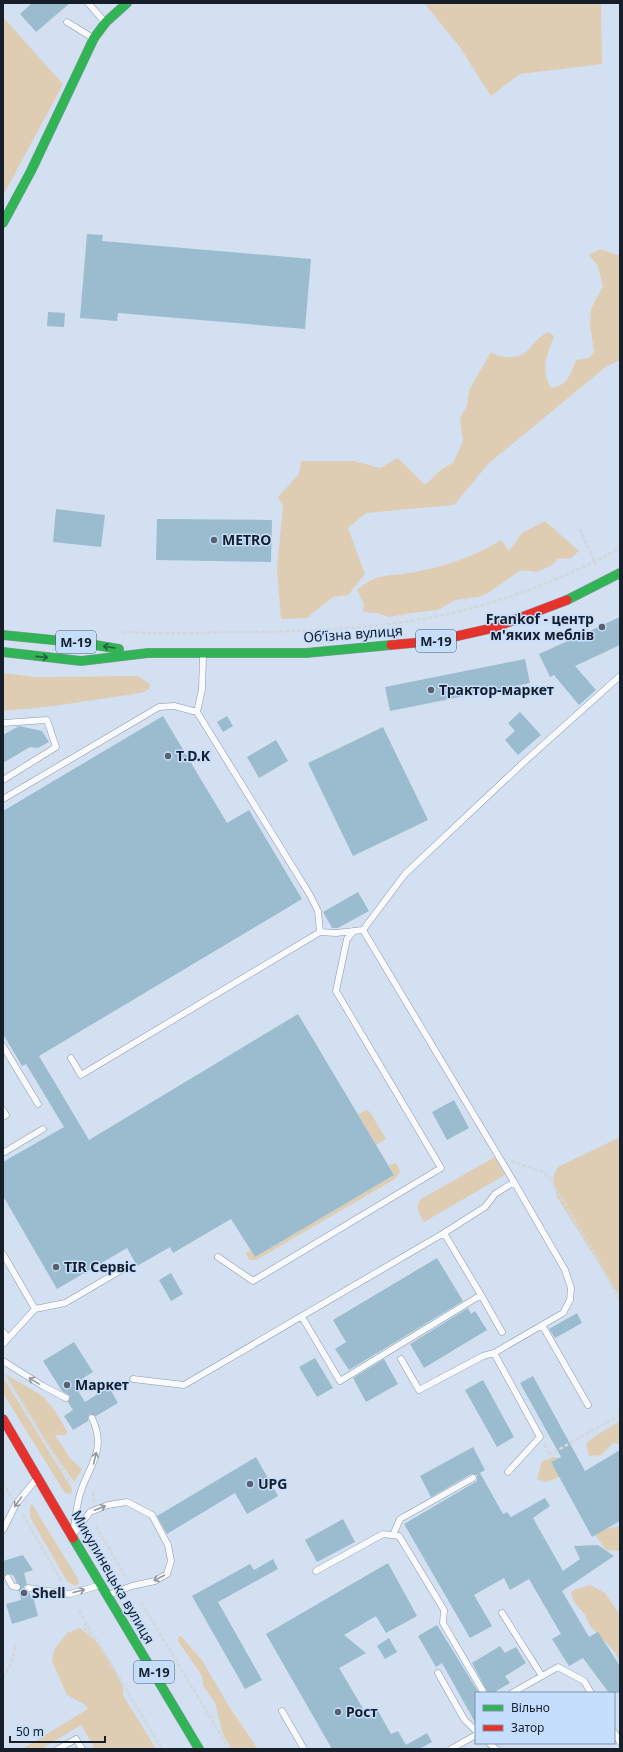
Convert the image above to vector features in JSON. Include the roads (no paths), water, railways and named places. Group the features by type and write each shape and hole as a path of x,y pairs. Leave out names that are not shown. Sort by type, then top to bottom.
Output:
{"main road":[{"path":"3,223 34,164 94,38 106,22 127,3"},
{"name":"Обʼїзна вулиця","path":"148,654 306,653 435,641 464,636 516,620 572,598 620,573"},
{"name":"М-19","path":"3,635 83,643 148,654"},
{"name":"М-19","path":"3,652 81,661 148,654"},
{"name":"Микулинецька вулиця","path":"3,1419 199,1749"}],"lane":[{"path":"88,3 106,22"},
{"path":"67,22 94,38"},
{"path":"197,712 202,690 203,654"},
{"path":"71,1058 81,1074 320,932 336,933 363,930 405,874 518,767 620,676"},
{"path":"3,799 159,707 174,706 197,712 310,895 318,911 320,932"},
{"path":"3,723 47,720 56,747 3,780"},
{"path":"363,930 514,1182 565,1270 571,1288 570,1300 563,1313 494,1353 483,1356 419,1390 402,1359"},
{"path":"218,1257 253,1281 441,1168 336,990 347,939 354,931"},
{"path":"3,1046 38,1104"},
{"path":"3,1110 6,1115 3,1117"},
{"path":"3,1153 43,1129"},
{"path":"133,1379 184,1385 444,1233 485,1207 495,1194 514,1182"},
{"path":"444,1233 502,1332"},
{"path":"3,1254 35,1309"},
{"path":"3,1344 35,1309 65,1303 122,1269"},
{"path":"302,1317 340,1380 481,1295"},
{"path":"542,1325 588,1405"},
{"path":"3,1332 8,1338"},
{"path":"494,1353 540,1437 508,1472"},
{"path":"3,1361 43,1386 66,1398"},
{"path":"73,1535 77,1504 82,1488 96,1460 98,1431 92,1418"},
{"path":"3,1530 16,1504 38,1477"},
{"path":"393,1535 400,1519 473,1478"},
{"path":"73,1535 90,1512 108,1505 127,1502 152,1515 168,1544 171,1561 167,1574 156,1581 132,1586 108,1596"},
{"path":"316,1570 383,1534 400,1536 444,1610 443,1623 483,1692"},
{"path":"8,1578 12,1586 17,1587"},
{"path":"28,1588 70,1594 102,1585"},
{"path":"502,1613 542,1676"},
{"path":"514,1692 558,1666 584,1681 590,1692"},
{"path":"438,1673 464,1719 475,1730"},
{"path":"282,1711 304,1749"},
{"path":"451,1749 475,1736"},
{"path":"58,1749 76,1739 82,1749"}],"place":[{"name":"METRO","path":"214,540"},
{"name":"Frankof - центр м'яких меблів","path":"602,627"},
{"name":"Трактор-маркет","path":"431,690"},
{"name":"T.D.K","path":"168,756"},
{"name":"TIR Сервіс","path":"56,1267"},
{"name":"Маркет","path":"67,1385"},
{"name":"UPG","path":"250,1484"},
{"name":"Shell","path":"24,1593"},
{"name":"Рост","path":"338,1712"}]}
